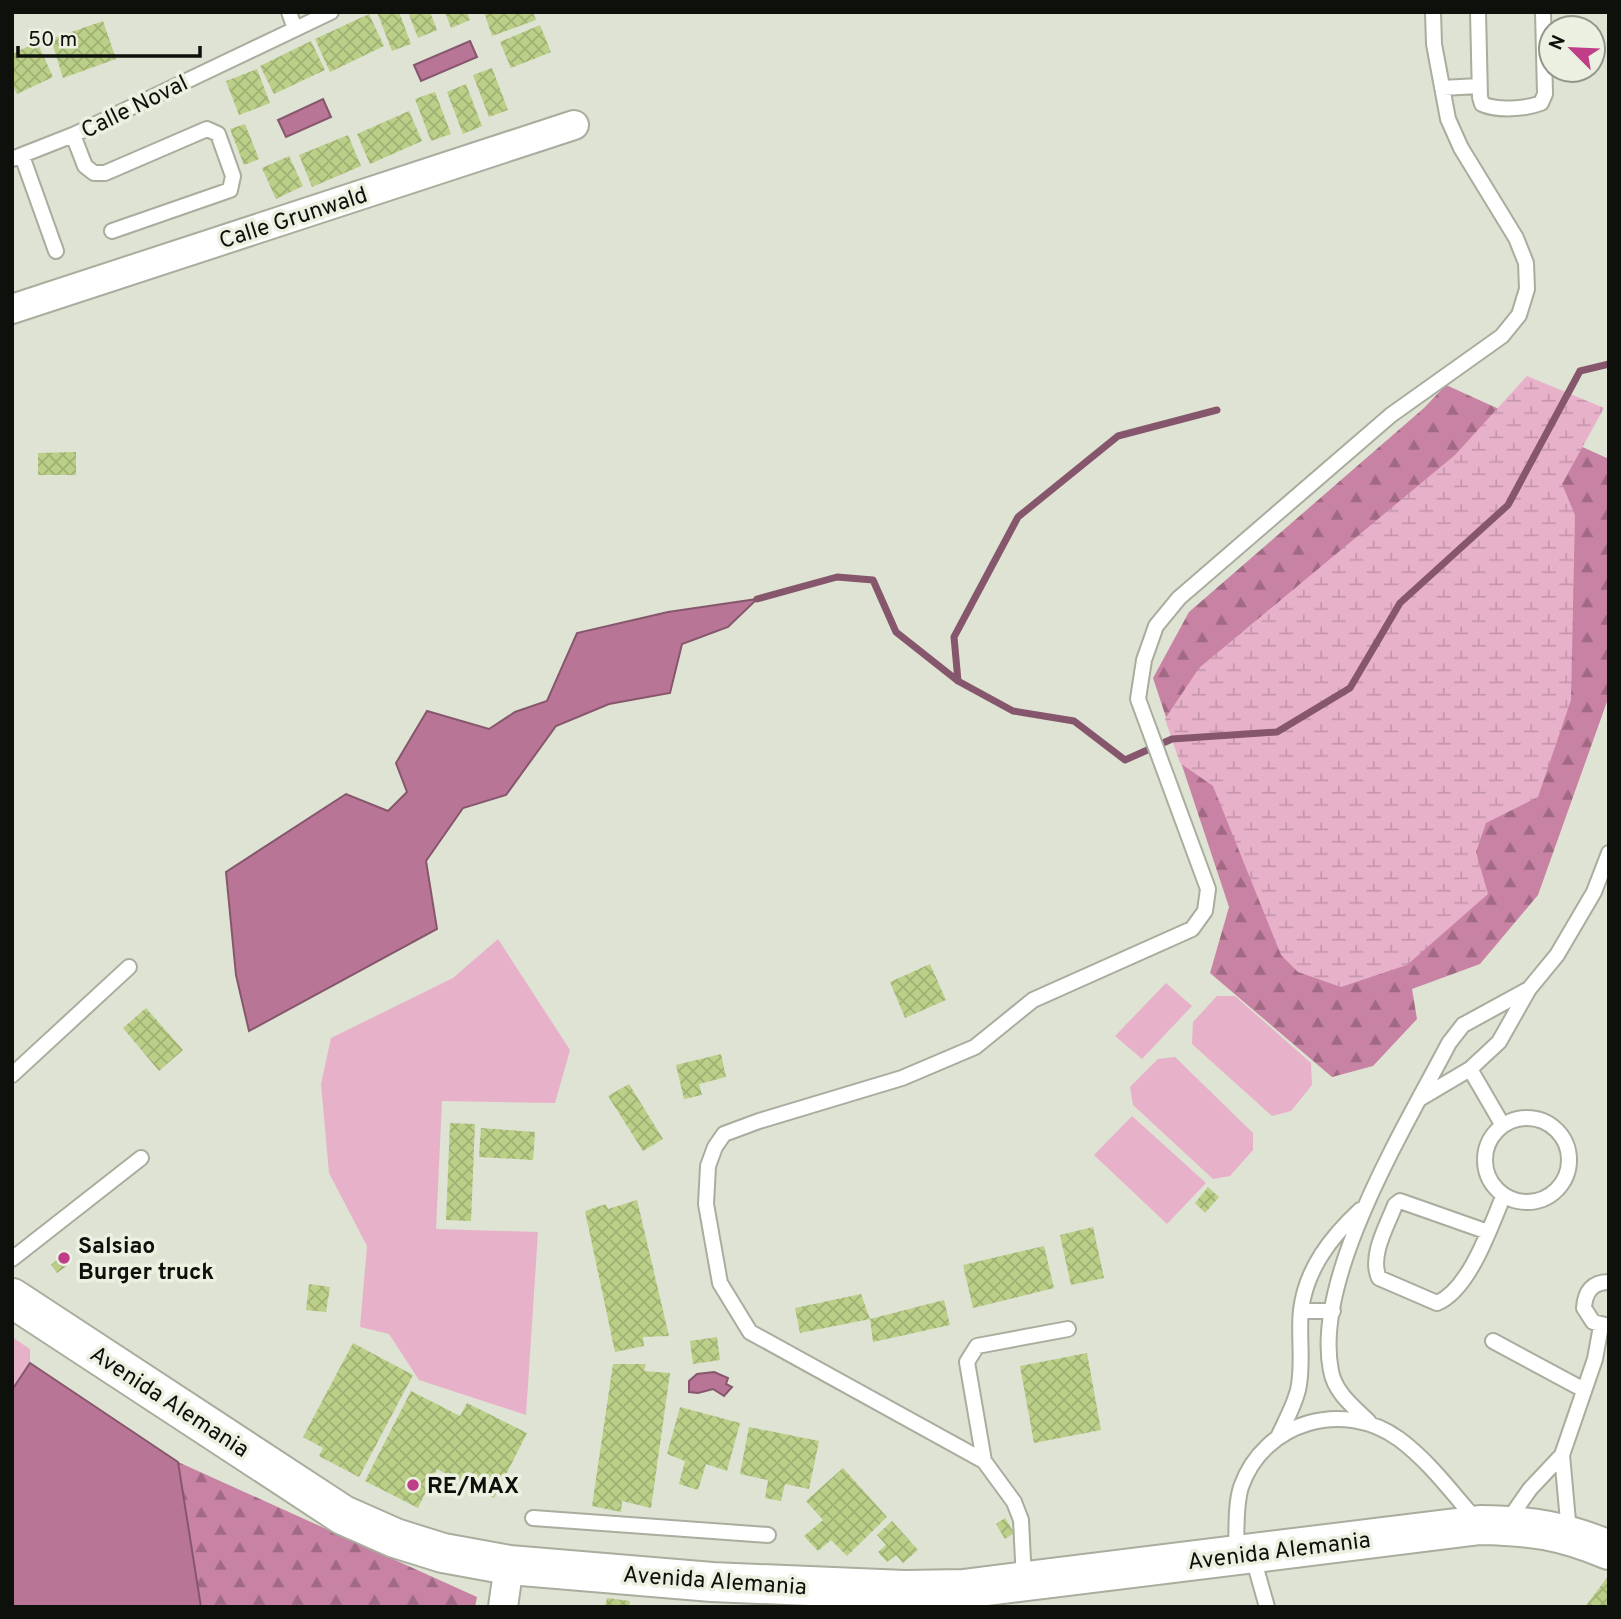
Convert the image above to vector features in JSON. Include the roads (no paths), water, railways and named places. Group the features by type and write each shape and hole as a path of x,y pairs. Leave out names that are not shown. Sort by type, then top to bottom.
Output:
{"street":[{"name":"Calle Grunwald","path":"12,309 574,125"},
{"name":"Avenida Alemania","path":"12,1298 343,1515 395,1538 443,1553 509,1565 711,1588 917,1590 963,1589 1492,1525 1569,1533 1609,1550"},
{"path":"503,1607 509,1565"}],"lane":[{"path":"289,12 295,29"},
{"name":"Calle Noval","path":"17,157 73,135 331,12"},
{"path":"1024,1582 1021,1520 1014,1502 984,1461 750,1332 720,1283 706,1204 708,1166 715,1147 724,1134 902,1078 975,1047 1033,1000 1192,929 1205,911 1208,889 1138,699 1144,660 1156,626 1180,598 1391,415 1502,336 1519,315 1527,289 1526,263 1516,238 1461,148 1448,119 1434,44 1433,12"},
{"path":"1478,12 1479,86 1482,104 1489,107 1533,106 1541,103 1545,94 1543,12"},
{"path":"1442,88 1479,86"},
{"path":"73,135 85,166 94,173 104,173 206,129 218,134 233,176 230,190 112,231"},
{"path":"17,157 56,251"},
{"path":"1420,1099 1470,1069 1499,1042 1529,989 1557,955 1594,892 1609,853"},
{"path":"12,1075 129,967"},
{"path":"1529,989 1463,1025 1449,1042 1364,1207 1350,1242 1333,1311 1329,1341 1331,1372 1338,1390 1369,1422 1398,1438 1422,1458 1492,1525 1562,1455"},
{"path":"1470,1069 1502,1124"},
{"path":"1528,1116 1553,1125 1569,1146 1569,1173 1553,1195 1528,1204 1503,1197 1486,1174 1485,1147 1502,1124 1528,1116"},
{"path":"12,1259 141,1158"},
{"path":"1488,1232 1400,1202 1395,1205 1375,1259 1375,1269 1379,1278 1437,1303 1457,1290 1488,1232 1503,1197"},
{"path":"1267,1607 1244,1554 1241,1490 1252,1465 1279,1435 1298,1389 1301,1311 1306,1285 1318,1258 1339,1230 1364,1207"},
{"path":"1569,1533 1562,1455 1605,1326 1587,1316 1584,1299 1594,1284 1609,1282"},
{"path":"1301,1311 1333,1311"},
{"path":"984,1461 967,1362 977,1346 1068,1329"},
{"path":"1493,1341 1584,1390"},
{"path":"1279,1435 1315,1420 1342,1417 1369,1422"},
{"path":"533,1518 768,1535"}],"waterway":[{"path":"757,599 837,577 873,580 896,632 958,681 1013,711 1074,721 1125,760 1172,739 1277,732 1350,688 1400,603 1508,505 1580,371 1609,364"},
{"path":"958,681 954,637 1018,517 1118,436 1217,410"}],"place":[{"name":"Salsiao Burger truck","path":"64,1258"},
{"name":"RE/MAX","path":"413,1485"}]}
